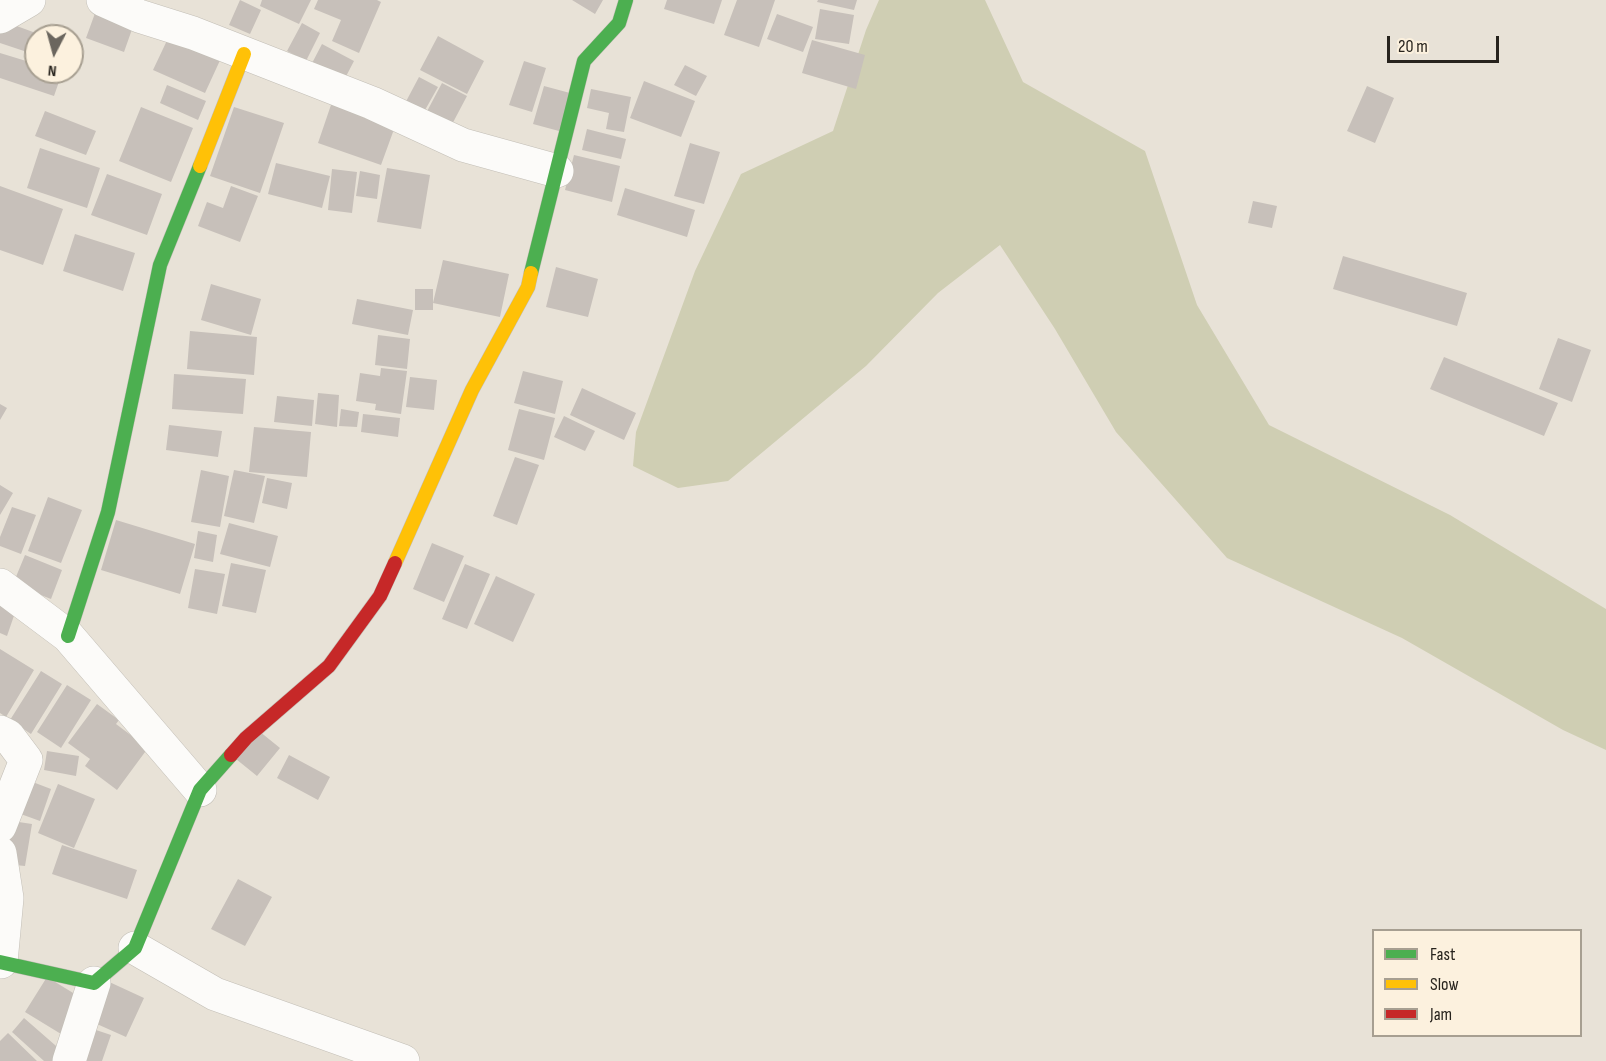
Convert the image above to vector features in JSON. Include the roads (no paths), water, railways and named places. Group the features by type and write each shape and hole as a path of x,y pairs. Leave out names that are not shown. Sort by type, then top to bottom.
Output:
{"street":[{"path":"0,17 29,0"},
{"path":"103,0 143,8 193,33 372,104 463,145 557,171"},
{"path":"69,1061 94,983 135,948 200,790 246,738 328,666 380,596 472,390 528,287 584,61 619,23 626,0"},
{"path":"68,636 108,512 160,265 244,54"},
{"path":"0,585 68,636 200,790"},
{"path":"0,732 8,736 26,760 0,826"},
{"path":"0,853 7,898 1,962 94,983"},
{"path":"135,948 215,994 403,1061"}]}
